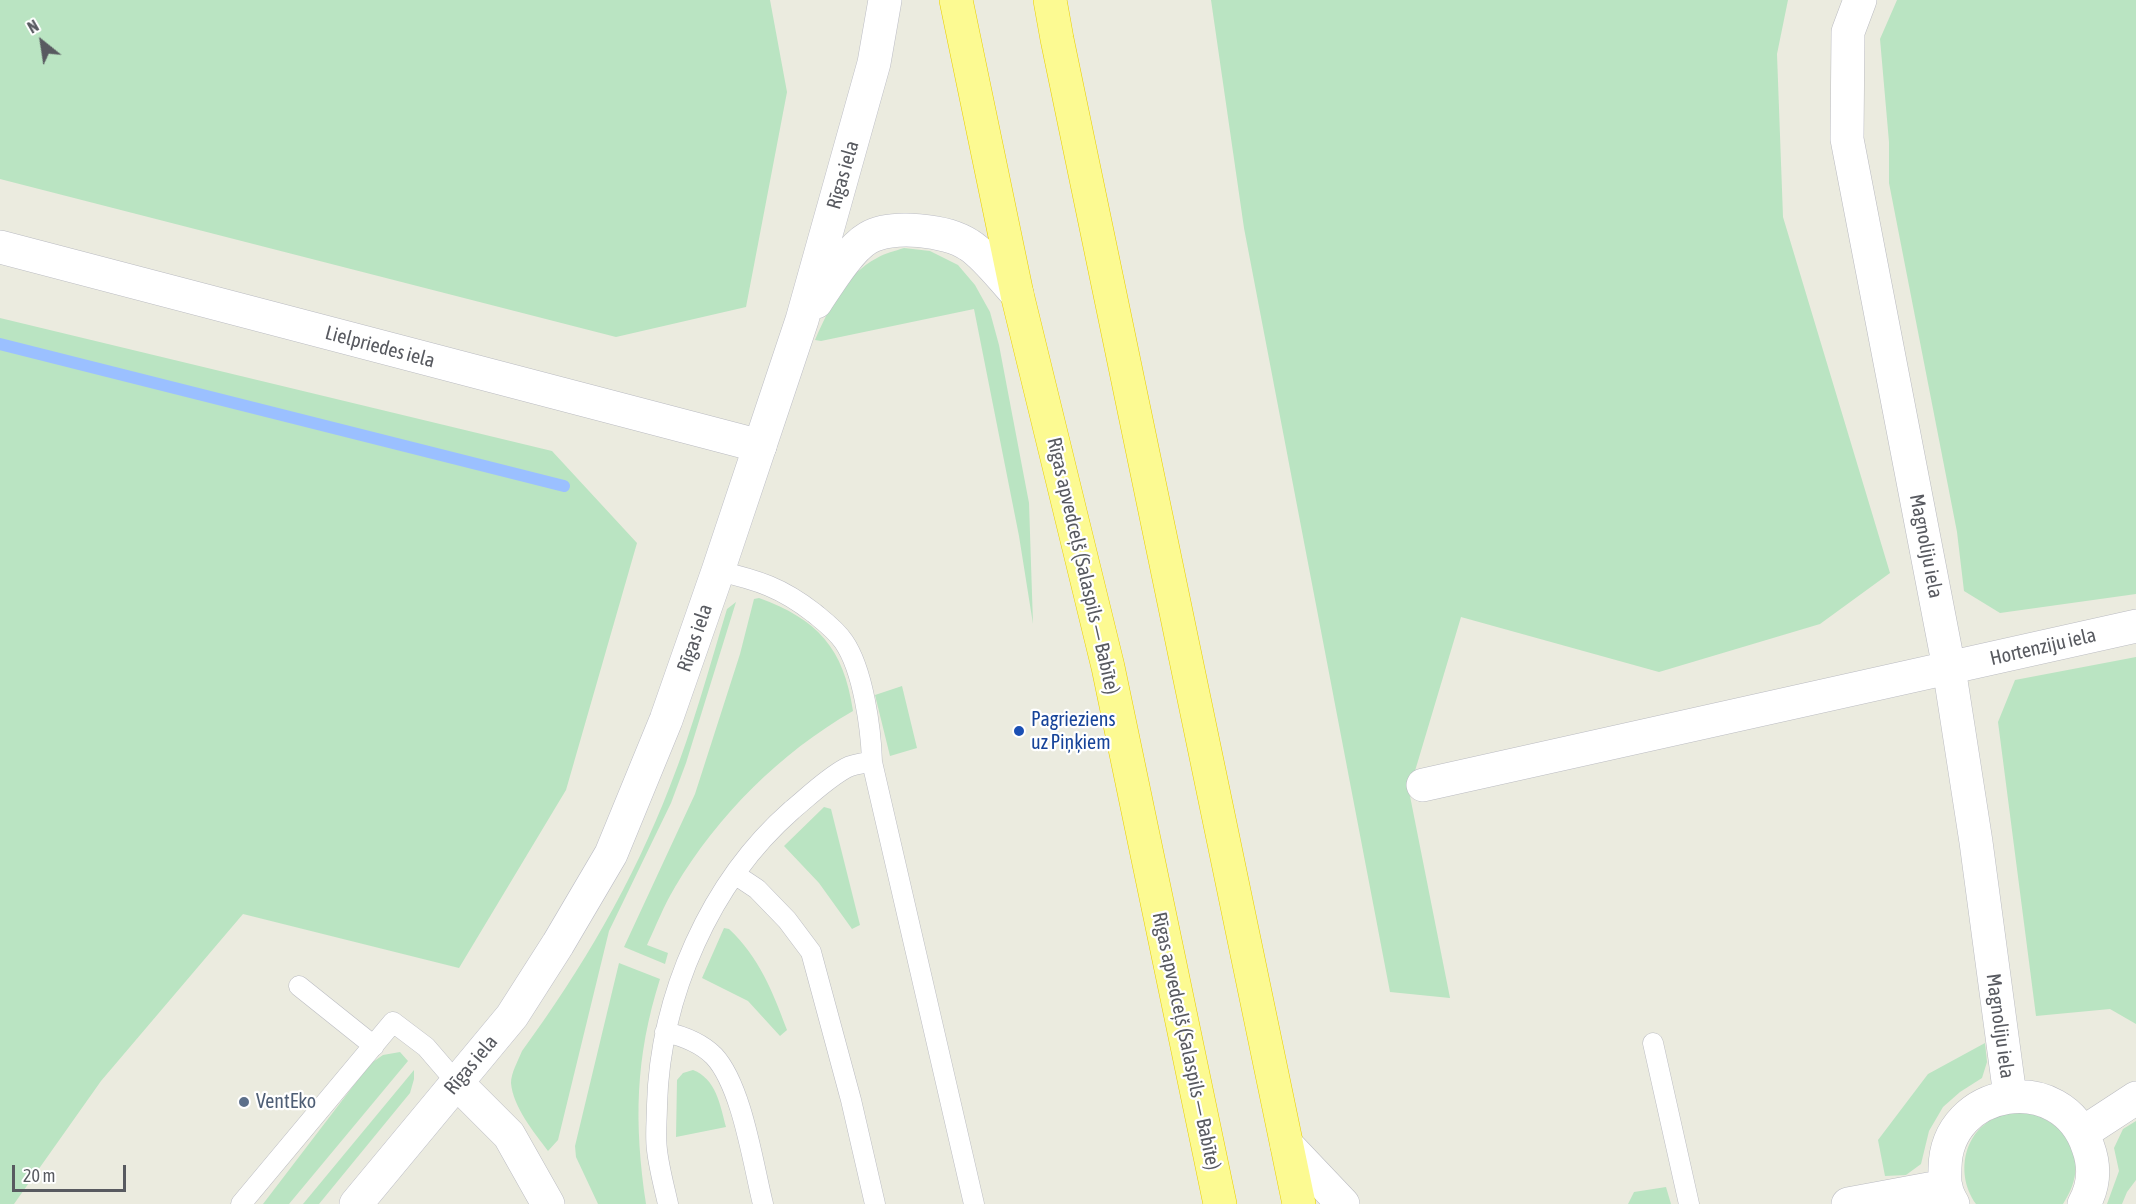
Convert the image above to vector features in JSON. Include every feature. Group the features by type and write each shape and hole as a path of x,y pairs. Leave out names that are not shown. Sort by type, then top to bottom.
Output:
{"highway":[{"name":"Rīgas apvedceļš (Salaspils — Babīte)","path":"956,0 1017,294 1108,667 1220,1204"},
{"path":"1050,0 1299,1204"}],"street":[{"name":"Rīgas iela","path":"356,1204 512,1016 611,854 666,720 802,320 874,63 885,0"},
{"name":"Magnoliju iela","path":"1860,0 1848,32 1848,139 1949,668 1976,842 2010,1096"},
{"path":"802,320 848,257 867,238 892,230 920,231 956,238 970,245 1017,294"},
{"name":"Lielpriedes iela","path":"0,247 760,446"},
{"name":"Hortenziju iela","path":"1423,785 2136,626"},
{"path":"457,1083 509,1135 548,1204"},
{"path":"1848,1204 1949,1195 1946,1155 1958,1126 1980,1106 2010,1096 2039,1098 2065,1110 2084,1132 2093,1161 2091,1192 2084,1204"},
{"path":"2084,1132 2136,1098"},
{"path":"1287,1145 1343,1204"}],"lane":[{"path":"718,571 754,580 783,591 830,626 844,643 855,667 871,732 872,762 974,1204"},
{"path":"668,1204 657,1150 658,1081 665,1032 680,979 698,936 736,874 772,828 816,790 848,767 872,762"},
{"path":"736,874 757,889 787,920 811,952 851,1100 875,1204"},
{"path":"299,986 374,1046"},
{"path":"241,1204 393,1022 426,1047 457,1083"},
{"path":"665,1032 683,1036 700,1046 714,1056 729,1077 743,1122 763,1204"},
{"path":"1653,1043 1689,1204"}],"green space":[{"path":"0,0 770,0 787,92 746,307 616,337 0,179"},
{"path":"1211,0 1788,0 1777,54 1783,217 1890,573 1820,624 1659,672 1461,617 1409,791 1450,998 1390,992 1244,228"},
{"path":"1897,0 2136,0 2136,594 2000,613 1964,591 1957,532 1889,183 1889,142 1880,39"},
{"path":"904,248 930,251 958,265 975,285 990,312 999,345 1029,503 1033,624 1019,536 974,309 821,341 815,340 832,304 856,273 880,256"},
{"path":"0,318 552,451 637,543 566,790 459,968 243,914 101,1081 14,1204 0,1204"},
{"path":"759,598 797,616 812,626 824,639 835,653 843,670 853,711 800,746 776,766 731,811 692,860 671,894 647,945 668,953 665,964 624,947 695,794 740,654 754,599"},
{"path":"736,602 686,763 671,803 609,931 558,1140 548,1151 525,1119 516,1101 511,1083 513,1071 522,1051 605,924 640,856 686,742 727,609"},
{"path":"2136,657 2136,1024 2110,1009 2036,1016 1998,722 2015,680"},
{"path":"902,686 917,748 890,756 875,695"},
{"path":"824,807 831,809 860,925 852,929 819,883 784,846"},
{"path":"724,928 729,929 740,940 764,976 787,1030 780,1036 748,1001 702,978"},
{"path":"619,963 660,979 646,1036 639,1091 640,1146 646,1204 598,1204 576,1157 575,1146"},
{"path":"1985,1043 1987,1062 1982,1078 1960,1092 1943,1107 1929,1131 1921,1164 1906,1175 1885,1176 1878,1140 1928,1074"},
{"path":"400,1052 408,1061 289,1204 263,1204 370,1064 383,1055"},
{"path":"414,1070 410,1093 319,1204 303,1204"},
{"path":"693,1070 707,1079 712,1086 726,1127 676,1137 677,1080 683,1073"},
{"path":"2025,1112 2041,1117 2065,1135 2072,1147 2075,1160 2075,1174 2071,1189 2063,1204 1976,1204 1965,1178 1967,1151 1972,1138 1992,1119 2008,1113"},
{"path":"2136,1121 2136,1180 2122,1204 2107,1204 2119,1171 2114,1148 2123,1129"},
{"path":"1666,1187 1671,1204 1628,1204 1634,1192"}],"waterway":[{"path":"0,344 564,486"}],"place":[{"name":"Pagrieziens uz Piņķiem","path":"1019,731"},
{"name":"VentEko","path":"244,1102"}]}
